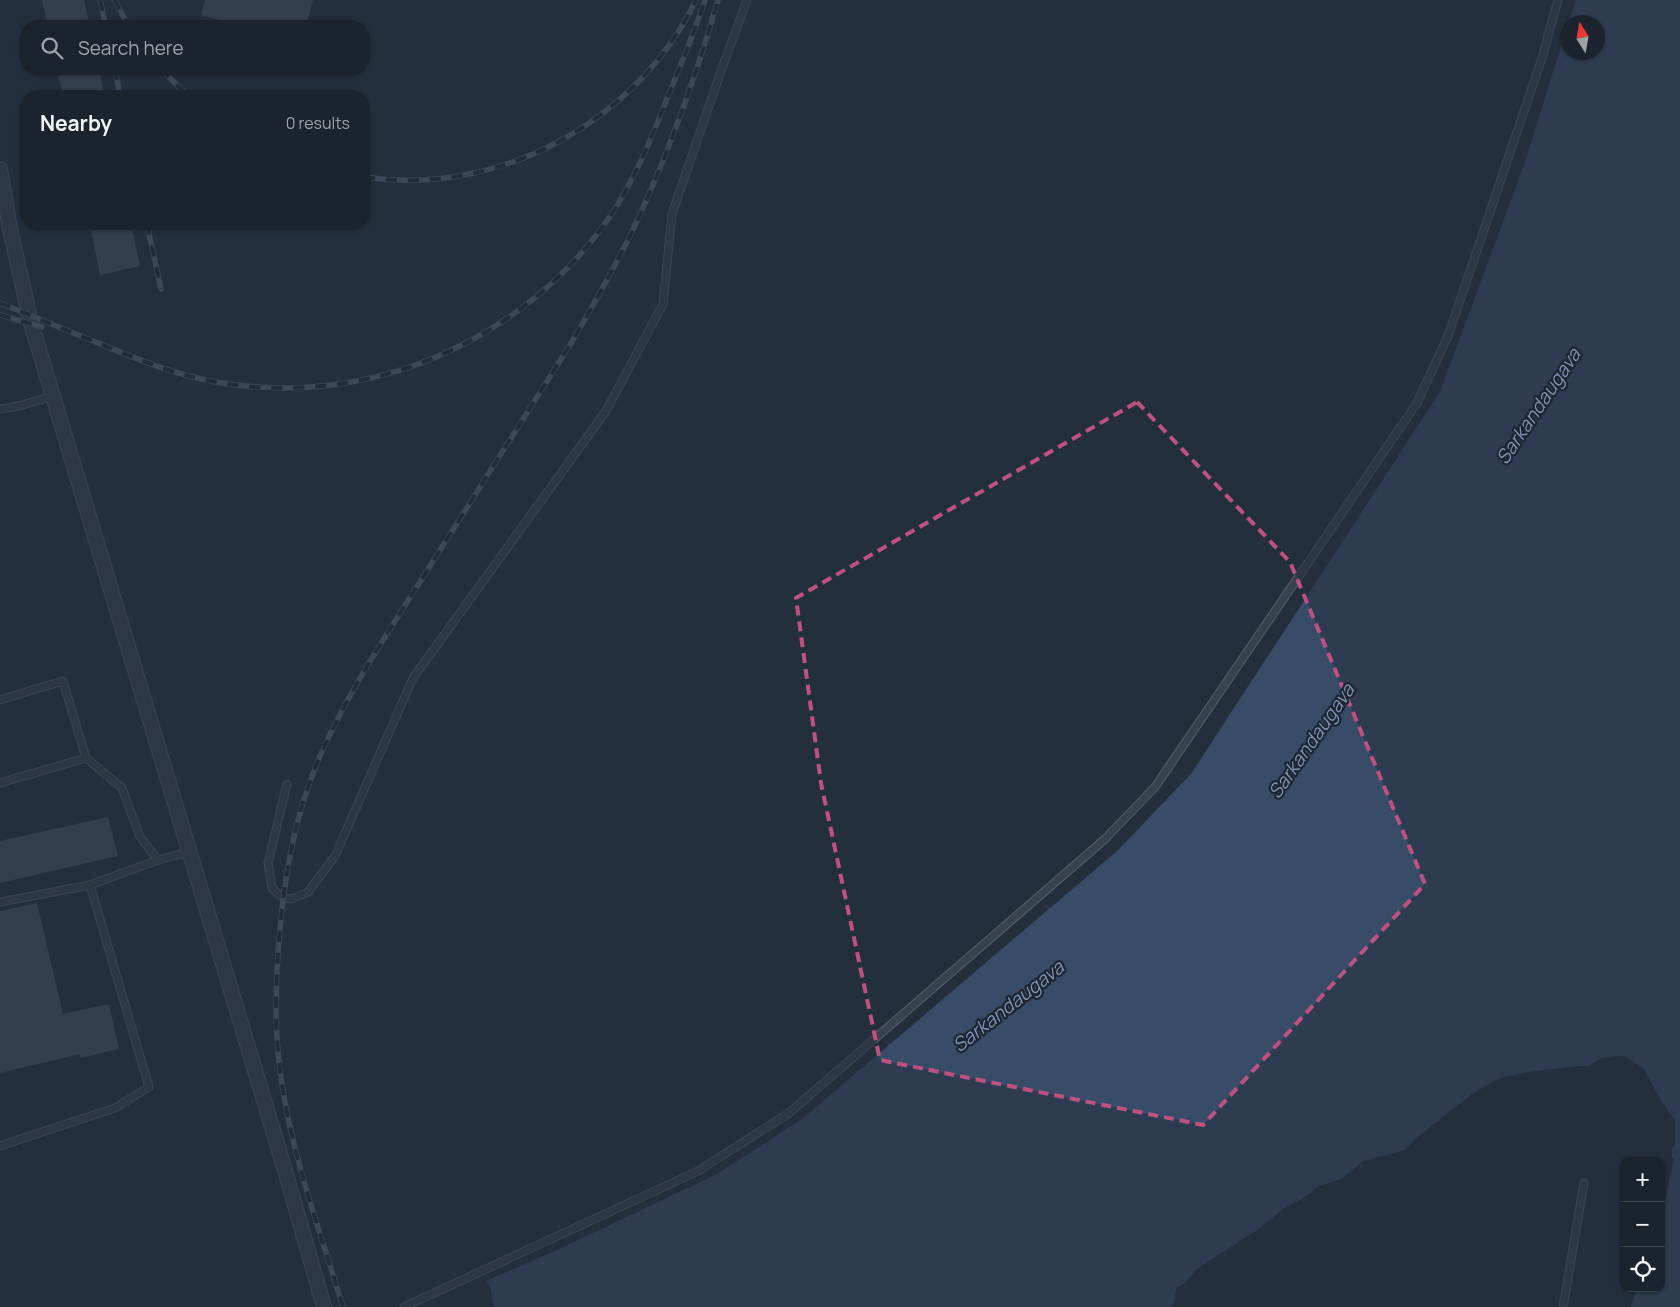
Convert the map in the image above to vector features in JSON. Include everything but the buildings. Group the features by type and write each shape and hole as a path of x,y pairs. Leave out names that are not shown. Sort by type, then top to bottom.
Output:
{"street":[{"path":"0,169 10,229 28,314 281,1157 324,1307"}],"lane":[{"path":"287,784 268,863 272,888 283,898 292,899 308,892 335,856 412,678 606,411 663,304 672,214 747,0"},
{"path":"404,1307 698,1171 788,1113 1105,839 1155,786 1417,403 1448,336 1540,66 1558,0"},
{"path":"0,409 19,406 52,396"},
{"path":"0,700 63,682 86,758 122,788 140,837 158,860"},
{"path":"0,783 86,758"},
{"path":"0,902 90,886 158,860 189,852"},
{"path":"0,1146 115,1108 149,1087 90,886"},
{"path":"1563,1307 1584,1183"}],"highlighted area":[{"path":"1137,402 1290,562 1425,884 1203,1125 880,1060 821,783 796,598"}],"water":[{"name":"Sarkandaugava","path":"1576,0 1680,0 1680,1307 1631,1307 1636,1292 1665,1292 1665,1202 1674,1158 1672,1158 1672,1147 1675,1147 1675,1120 1661,1101 1644,1069 1625,1056 1614,1056 1601,1058 1589,1066 1536,1071 1507,1076 1492,1082 1472,1094 1414,1140 1405,1150 1363,1161 1342,1179 1319,1186 1305,1197 1283,1209 1257,1230 1197,1269 1186,1282 1176,1289 1174,1303 1171,1307 494,1307 490,1286 486,1281 555,1251 717,1174 802,1119 1116,852 1191,774 1440,392 1525,162 1560,50 1560,60 1605,60 1605,15 1571,15"}],"railway":[{"path":"100,0 105,20"},
{"path":"114,0 126,20"},
{"path":"370,177 415,180 465,175 513,162 559,142 601,115 638,82 670,43 696,0"},
{"path":"0,303 156,366 216,382 273,388 330,385 385,375 438,356 488,331 534,298 575,260 611,215 628,187 649,144 705,0"},
{"path":"343,1307 300,1168 287,1112 278,1051 276,986 280,927 286,876 296,826 311,778 321,754 360,678 570,345 627,242 654,183 678,123 718,0"},
{"path":"116,75 119,90"},
{"path":"167,75 182,90"},
{"path":"148,230 161,289"},
{"path":"0,315 42,327"}]}
